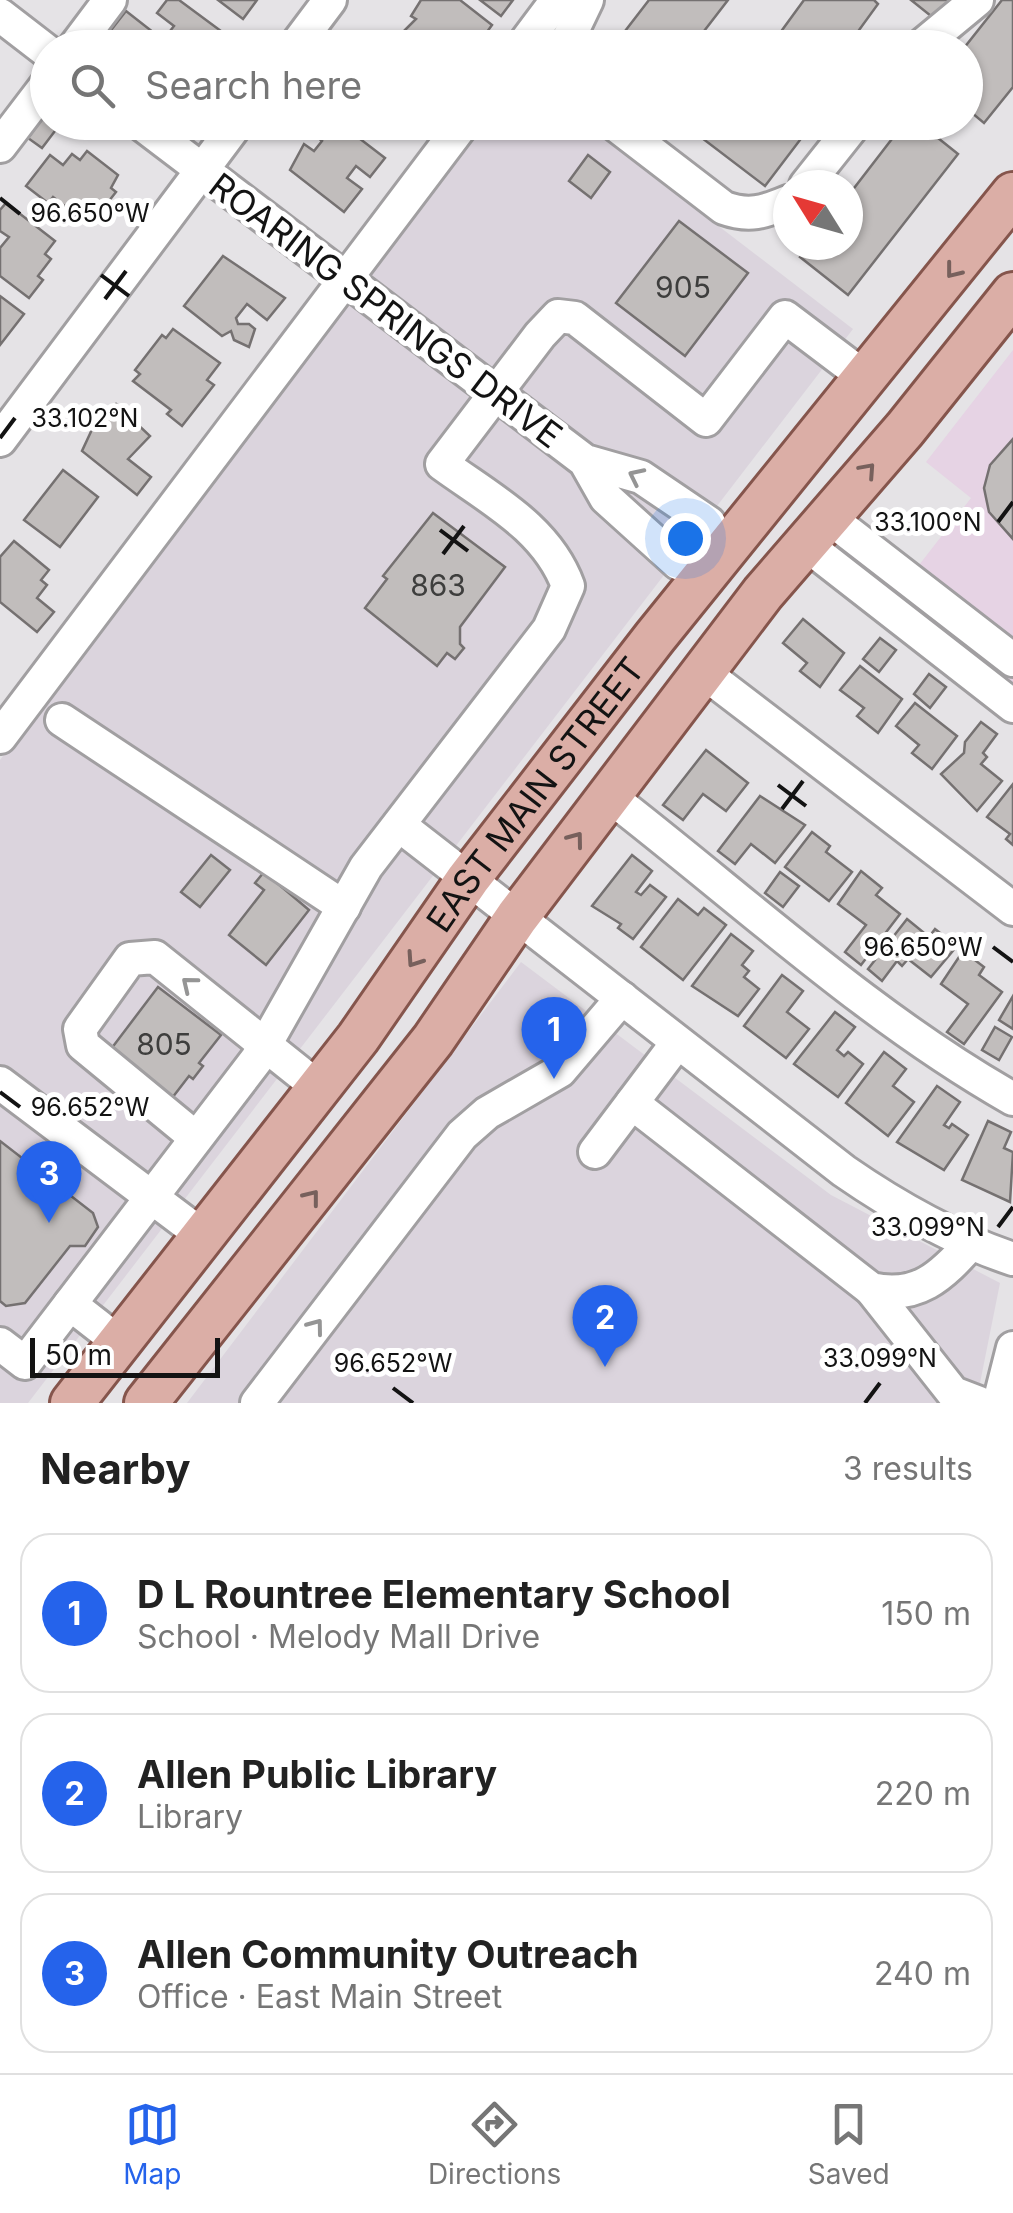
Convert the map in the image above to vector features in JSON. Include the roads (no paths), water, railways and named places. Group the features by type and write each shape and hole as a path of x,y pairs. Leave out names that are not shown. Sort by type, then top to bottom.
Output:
{"main road":[{"name":"EAST MAIN STREET","path":"72,1403 319,1088 396,986 468,879 717,558 784,472 868,378 1013,194"},
{"name":"EAST MAIN STREET","path":"146,1403 252,1274 433,1040 517,916 763,593 905,429 1013,294"},
{"path":"717,558 763,593"},
{"path":"204,1236 252,1274"}],"street":[{"path":"88,30 110,0"},
{"path":"308,30 330,0"},
{"path":"534,30 556,0"},
{"path":"572,30 586,0"},
{"path":"941,30 977,0"},
{"path":"0,16 30,38"},
{"path":"0,146 30,107"},
{"name":"ROARING SPRINGS DRIVE","path":"162,140 586,460 641,477 709,523 717,558 678,564 606,498 586,460"},
{"path":"0,440 225,140"},
{"path":"0,737 450,140"},
{"path":"635,140 724,208 742,214 760,214 773,208"},
{"path":"818,170 842,140"},
{"path":"0,1344 25,1362 70,1304 265,1045 366,866 549,629 568,586 558,558 541,537 442,464 558,316 575,318 706,420 784,317 868,378"},
{"path":"815,530 1013,660"},
{"path":"815,530 1013,706"},
{"path":"703,672 1013,909"},
{"path":"62,720 344,907"},
{"path":"609,796 886,1014 969,1074 1013,1100"},
{"path":"399,824 881,1197 971,1243 1013,1259"},
{"path":"196,1138 83,1045 80,1029 130,959 156,957 319,1088"},
{"path":"257,1403 462,1135 487,1114 560,1071 622,998"},
{"path":"595,1152 678,1043"},
{"path":"0,1082 204,1236"},
{"path":"632,1103 870,1289 953,1393 979,1403"},
{"path":"870,1289 891,1294 912,1291 946,1271 971,1243"},
{"path":"70,1304 120,1343"},
{"path":"999,1403 1013,1348"}],"place":[{"name":"D L Rountree Elementary School","path":"554,1079"},
{"name":"Allen Community Outreach","path":"49,1223"},
{"name":"Allen Public Library","path":"605,1367"}]}
